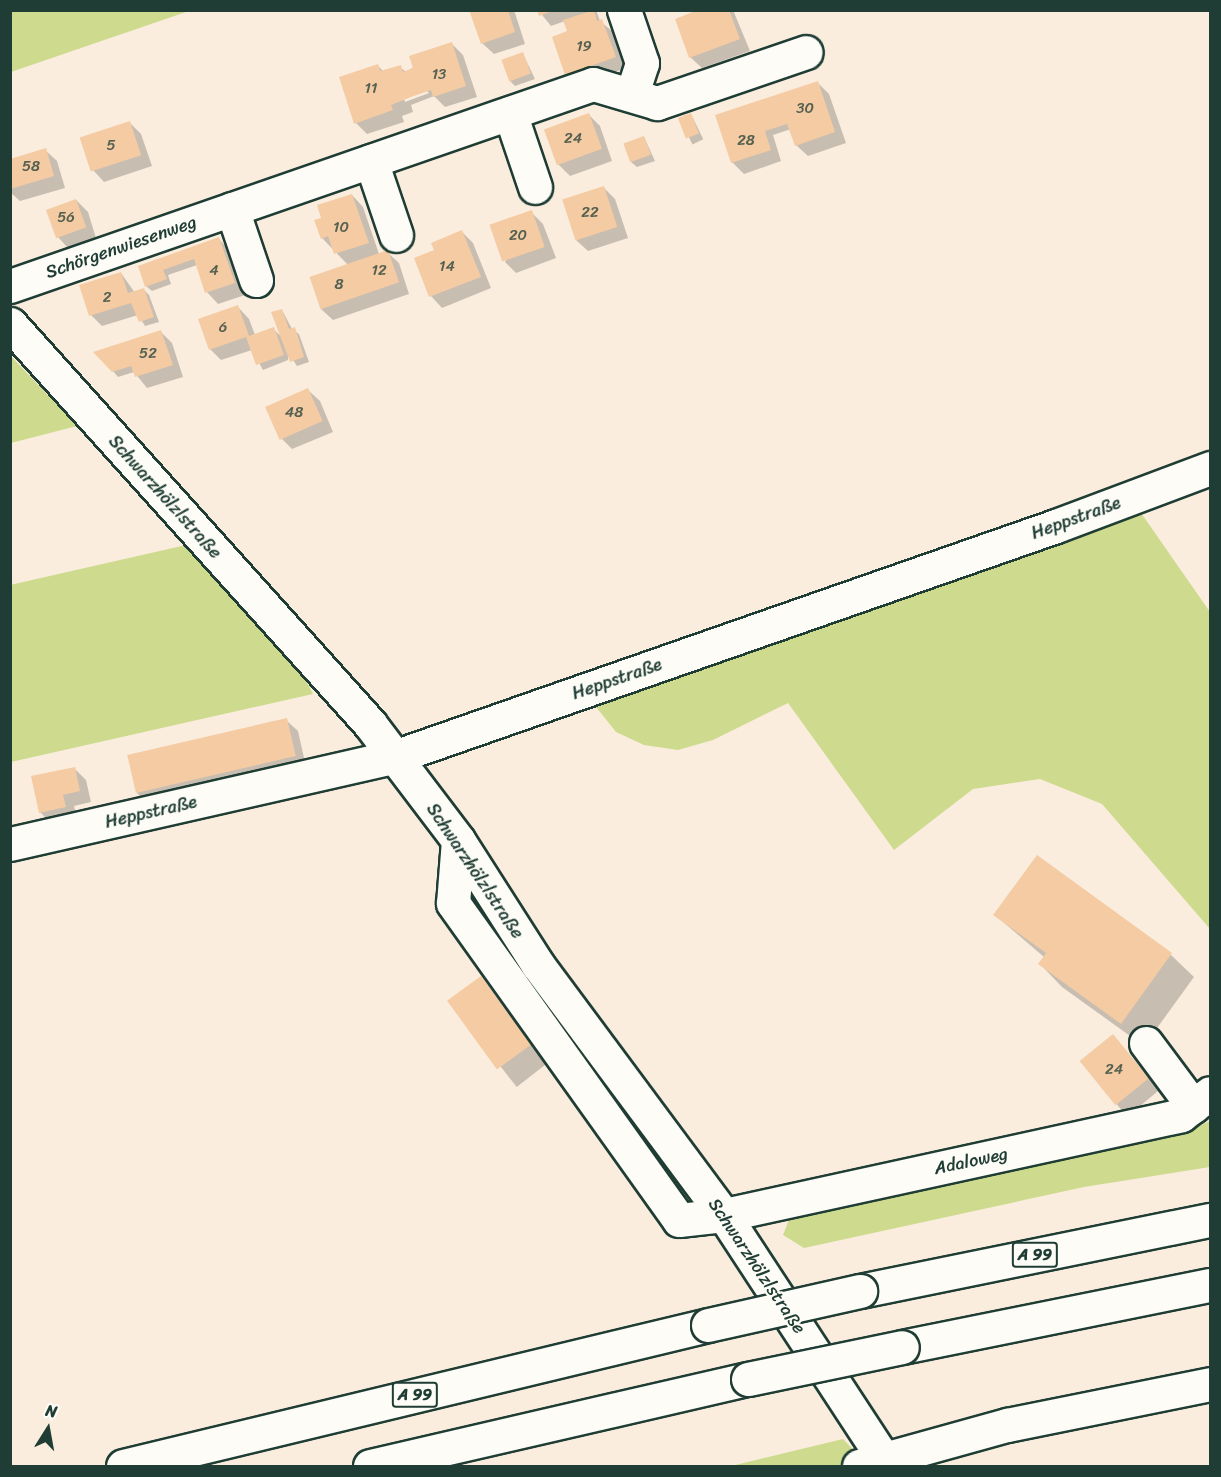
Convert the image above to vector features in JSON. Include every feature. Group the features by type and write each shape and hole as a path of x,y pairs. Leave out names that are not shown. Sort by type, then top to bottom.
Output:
{"main road":[{"path":"624,10 642,63 632,94"},
{"name":"Schörgenwiesenweg","path":"10,286 593,84 657,103 806,52"},
{"path":"510,113 535,187"},
{"path":"371,161 396,235"},
{"path":"232,209 256,280"},
{"name":"Schwarzhölzlstraße","path":"10,324 370,724 458,840 538,965 724,1215 877,1465 1007,1425 1210,1384"},
{"name":"Heppstraße","path":"10,844 394,756 1056,526 1210,468"},
{"path":"1146,1043 1202,1100"},
{"name":"Adaloweg","path":"724,1215 1181,1115 1202,1100"},
{"name":"A 99","path":"123,1467 708,1325 860,1291 1210,1220"},
{"path":"370,1467 748,1378 1210,1286"}],"green space":[{"path":"11,10 189,10 189,11 11,72"},
{"path":"11,356 77,426 11,443"},
{"path":"1132,500 1210,612 1210,929 1102,804 1040,779 973,789 894,850 788,703 713,740 678,750 644,745 616,732 596,707 974,555"},
{"path":"186,545 300,669 313,694 11,762 10,585"},
{"path":"1210,1121 1210,1167 1084,1187 804,1248 783,1235 797,1199 1182,1134"},
{"path":"843,1439 869,1466 731,1466"}],"building":[{"path":"469,10 508,10 515,32 481,44"},
{"path":"537,10 552,10 552,11 539,16"},
{"path":"594,10 597,21 602,19 616,57 565,75 552,37 567,31 563,20"},
{"path":"698,10 729,10 740,39 689,58 675,19"},
{"path":"452,42 466,86 433,97 431,90 391,105 393,110 354,124 339,77 378,64 380,71 401,65 403,72 413,68 409,56"},
{"path":"523,52 531,74 509,81 501,60"},
{"path":"818,81 835,132 795,146 787,124 765,131 771,150 731,163 715,115"},
{"path":"589,113 602,149 557,165 544,129"},
{"path":"691,113 699,134 686,139 678,118"},
{"path":"130,121 141,155 91,172 80,137"},
{"path":"644,136 651,155 630,162 623,144"},
{"path":"46,148 54,176 10,189 10,159"},
{"path":"604,186 617,227 575,240 562,200"},
{"path":"352,194 369,243 334,254 328,236 321,239 314,220 321,218 317,205"},
{"path":"76,199 86,227 56,238 46,210"},
{"path":"532,210 545,247 502,262 489,225"},
{"path":"462,230 481,277 429,297 414,258 434,250 431,243"},
{"path":"219,237 235,283 205,293 194,259 163,270 167,279 145,287 138,266"},
{"path":"388,250 399,282 321,309 310,277"},
{"path":"121,272 128,293 144,288 154,317 139,322 131,303 89,316 79,285"},
{"path":"238,305 249,336 274,327 284,355 256,365 246,337 209,350 198,319"},
{"path":"282,309 289,329 295,327 304,357 290,362 271,312"},
{"path":"161,330 173,365 135,377 131,366 112,372 93,352"},
{"path":"308,388 323,421 280,440 265,407"},
{"path":"287,718 296,756 136,793 127,755"},
{"path":"75,767 80,791 63,795 66,807 39,813 31,776"},
{"path":"1037,855 1172,953 1121,1024 1038,964 1046,953 993,915"},
{"path":"481,976 531,1045 497,1069 447,1001"},
{"path":"1113,1034 1149,1078 1115,1105 1080,1061"}]}
